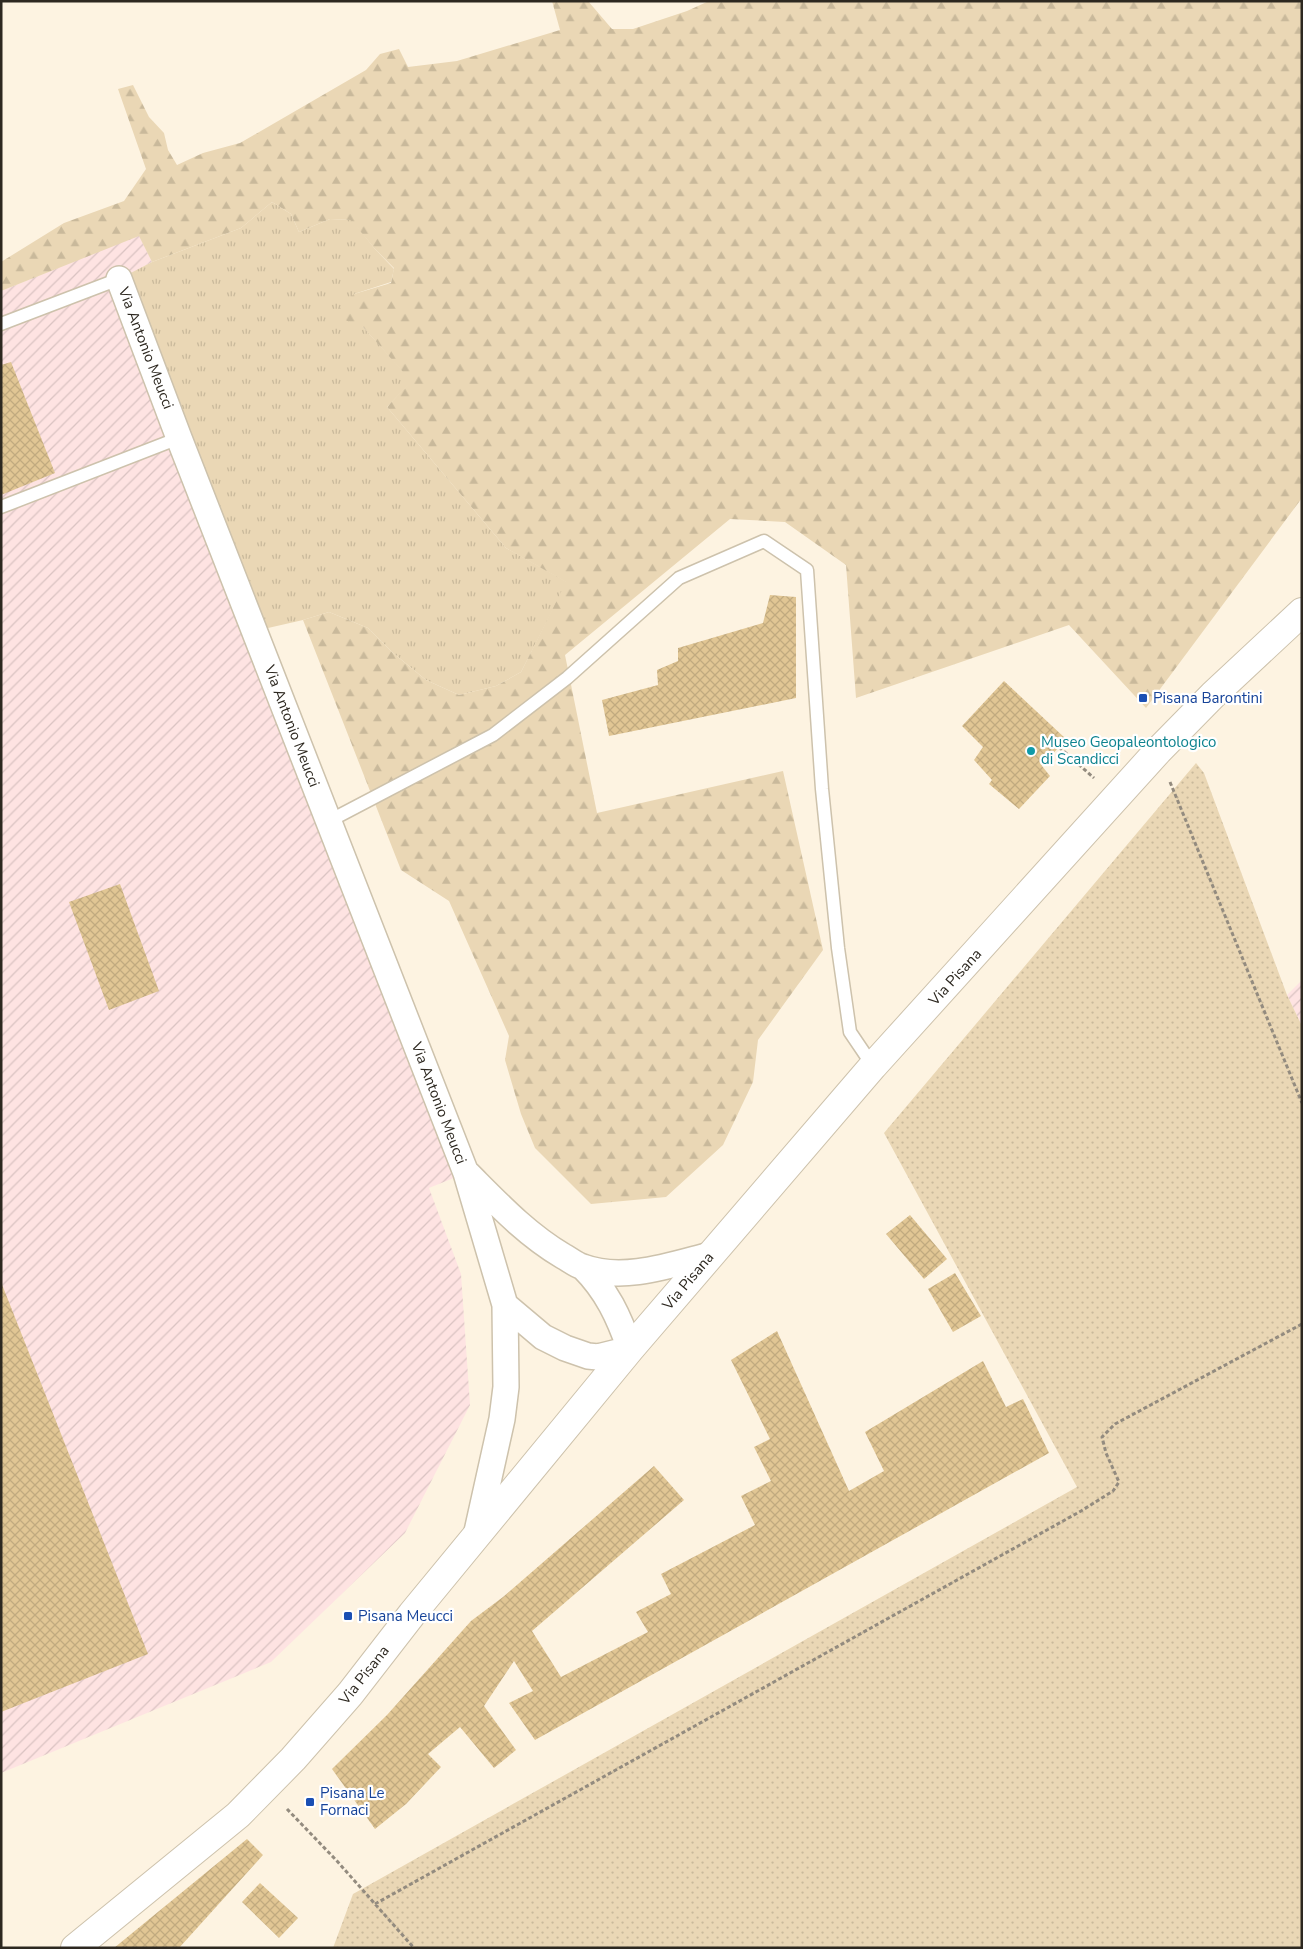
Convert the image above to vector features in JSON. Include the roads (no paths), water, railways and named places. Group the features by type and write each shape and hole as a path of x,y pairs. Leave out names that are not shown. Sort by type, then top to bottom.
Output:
{"main road":[{"name":"Via Pisana","path":"75,1948 238,1815 297,1754 350,1694 412,1614 630,1349 873,1066 1158,752 1213,695 1302,612"}],"street":[{"name":"Via Antonio Meucci","path":"120,279 179,438 466,1173 505,1305 506,1352 503,1411 476,1536"},
{"name":"Via Antonio Meucci","path":"466,1173 534,1237 583,1267 610,1300 622,1324 630,1349"},
{"name":"Via Antonio Meucci","path":"583,1267 604,1271 629,1272 665,1267 710,1255"},
{"path":"505,1305 553,1343 573,1351 598,1358 630,1349"}],"lane":[{"path":"1,324 120,279"},
{"path":"1,507 179,438"},
{"path":"328,821 494,736 567,678 679,578 764,541 807,570 822,788 838,948 850,1032 873,1066"}],"place":[{"name":"Pisana Barontini","path":"1143,698"},
{"name":"Museo Geopaleontologico di Scandicci","path":"1031,751"},
{"name":"Pisana Meucci","path":"348,1616"},
{"name":"Pisana Le Fornaci","path":"310,1802"}]}
